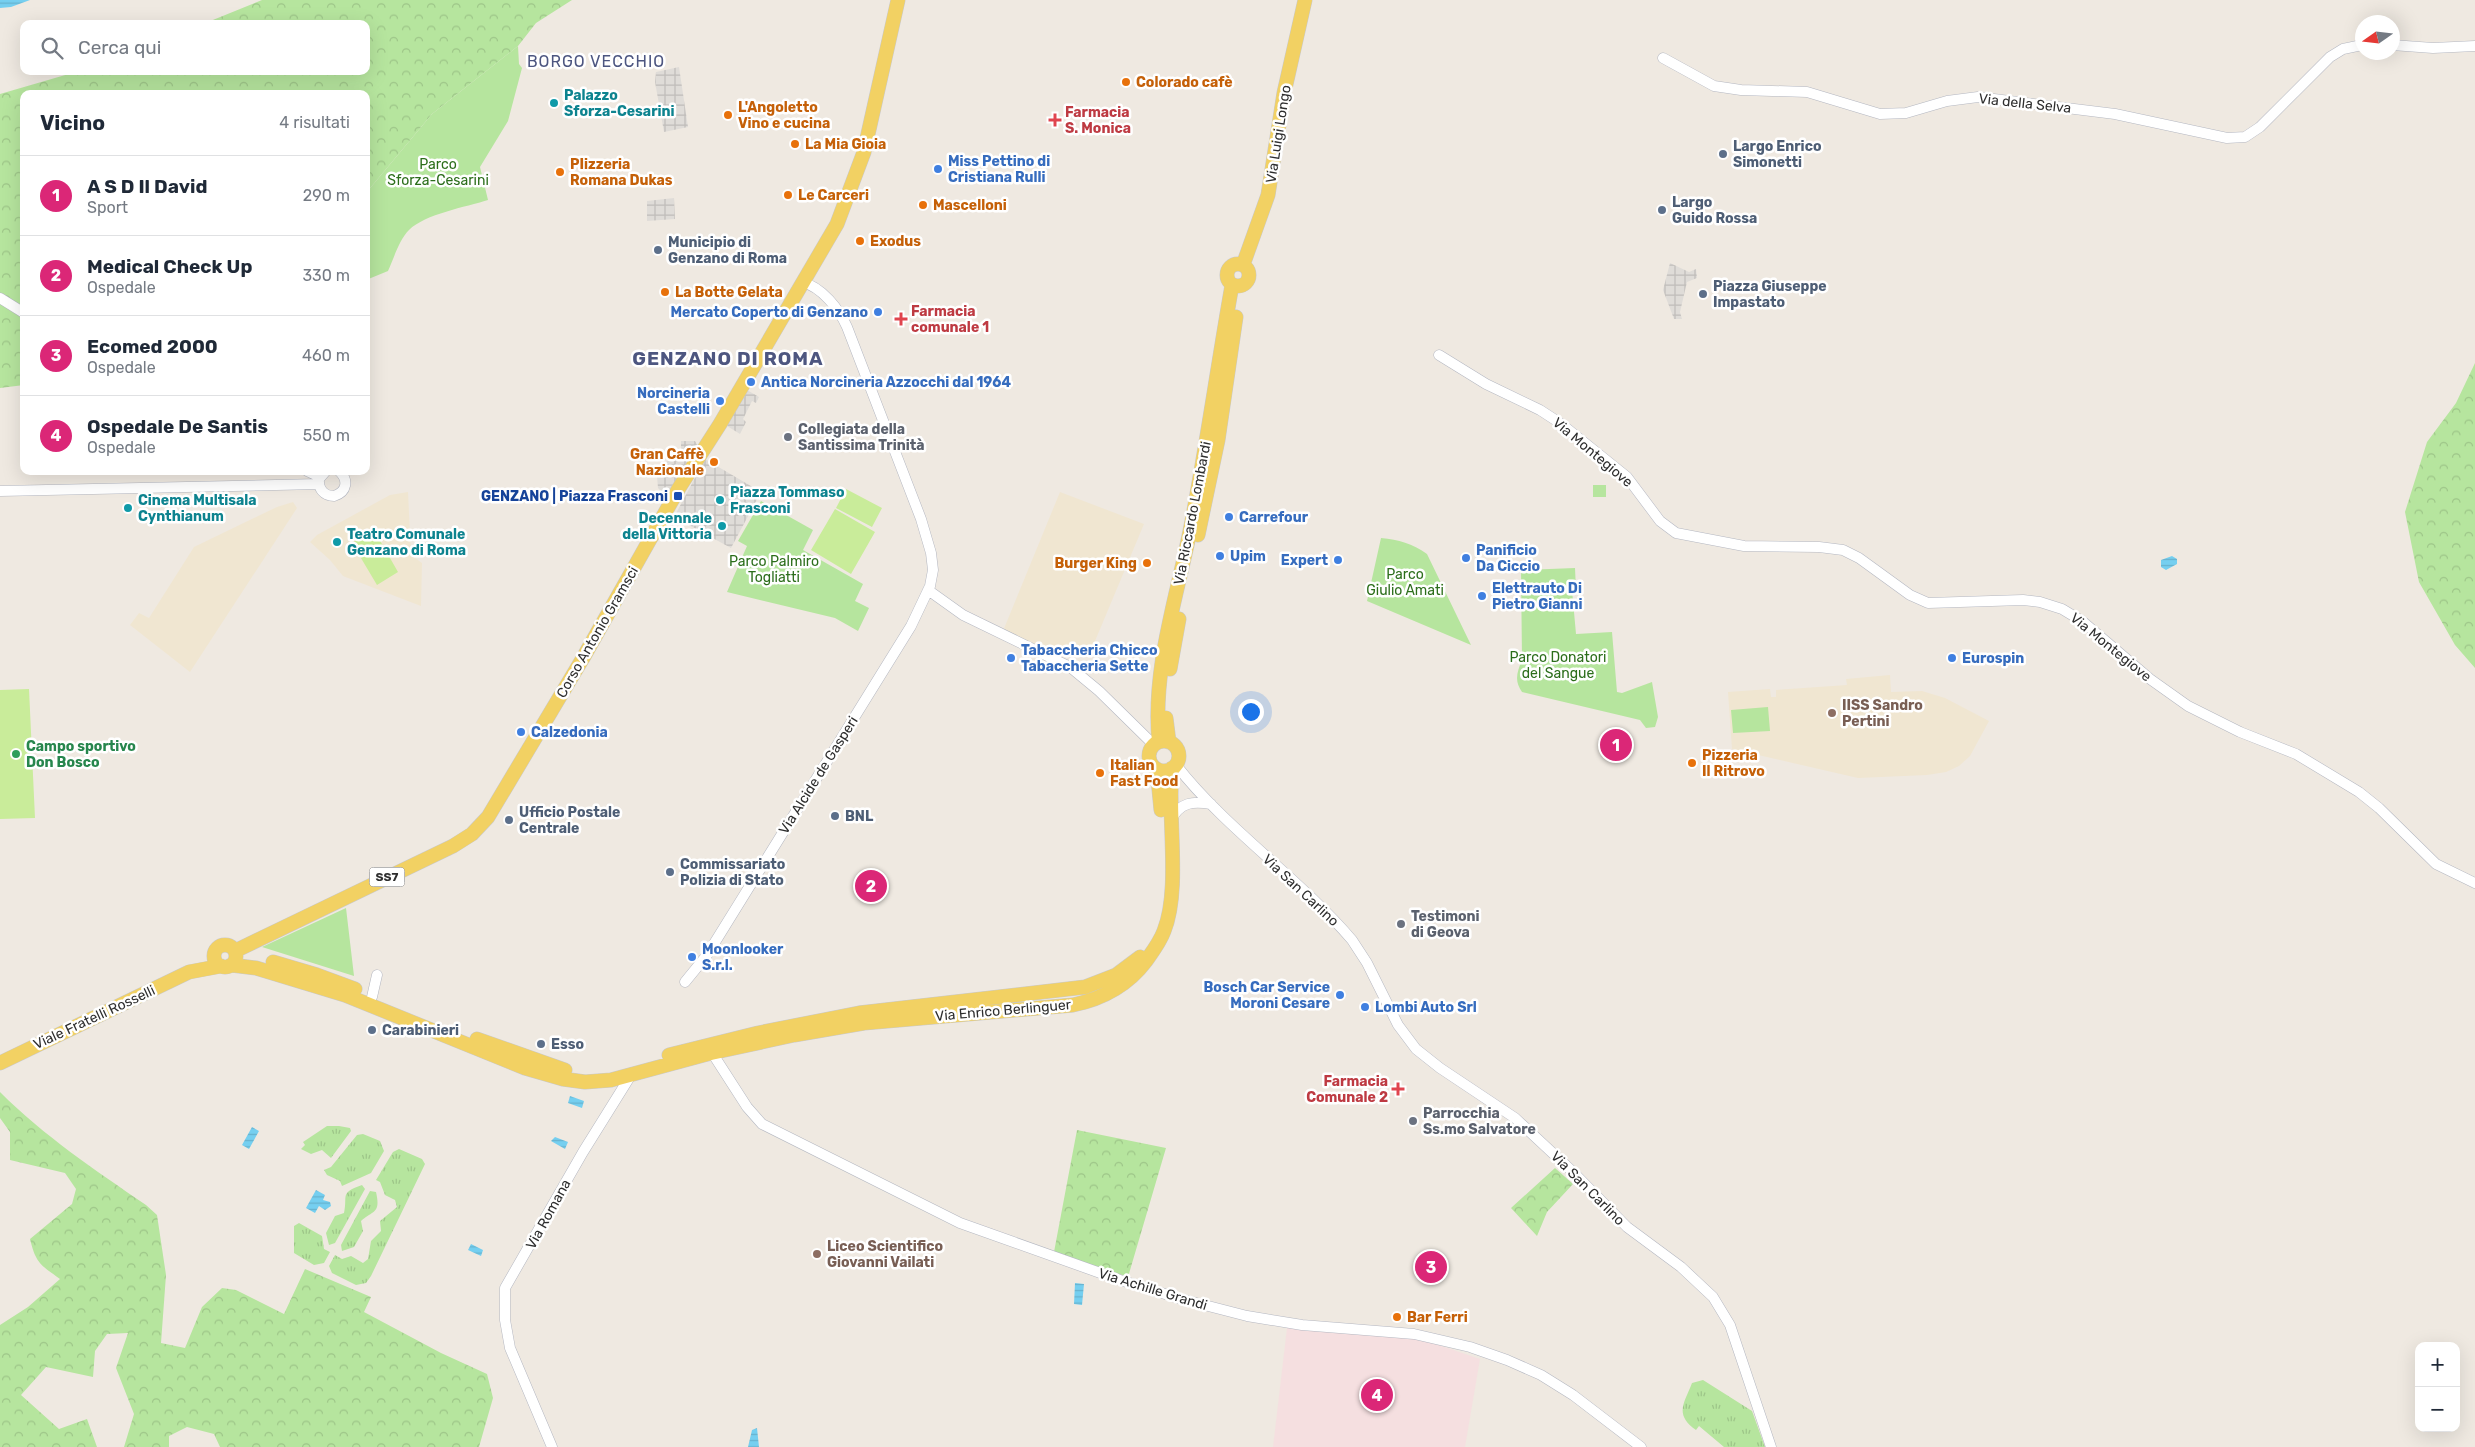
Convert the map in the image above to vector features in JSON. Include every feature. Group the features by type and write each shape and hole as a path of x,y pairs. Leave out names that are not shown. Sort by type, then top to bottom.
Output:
{"main road":[{"name":"SS7","path":"805,283 837,224 860,164 898,0"},
{"name":"Via Luigi Longo","path":"1240,265 1260,194 1275,103 1296,0"},
{"name":"Via Luigi Longo","path":"1240,265 1269,191 1284,93 1305,0"},
{"name":"Via Riccardo Lombardi","path":"1161,743 1158,692 1165,639 1192,520 1236,286 1227,280 1226,273 1230,267 1240,265"},
{"name":"Corso Antonio Gramsci","path":"514,775 583,658 679,488 805,283"},
{"path":"1161,743 1178,752 1174,766 1164,771 1157,769 1149,758 1161,743"},
{"name":"Via Enrico Berlinguer","path":"709,1049 864,1023 1063,1006 1101,996 1119,986 1138,970 1164,932 1171,893 1170,821 1174,766"},
{"name":"Via Enrico Berlinguer","path":"709,1049 859,1013 1085,987 1116,975 1136,961 1147,948 1160,911 1162,876 1161,805 1157,769"},
{"name":"Viale Fratelli Rosselli","path":"0,1063 189,972 252,951 460,842 483,824 514,775"},
{"path":"252,951 544,1064 574,1072 589,1073 614,1070 709,1049"},
{"path":"228,958 345,995 543,1074 585,1082 605,1081 631,1075 709,1049"}],"street":[{"name":"Via della Selva","path":"1663,58 1711,85 1742,90 1807,92 1880,114 1901,114 1955,99 1986,98 2115,114 2235,138 2248,136 2260,127 2330,57 2343,49 2355,46"},
{"path":"2400,46 2437,48 2475,46"},
{"name":"Via Alcide de Gasperi","path":"685,982 707,955 830,758 914,620 928,590 932,566 927,536 871,386 842,316 826,298 805,283"},
{"path":"0,298 20,310"},
{"name":"Via Montegiove","path":"1439,355 1486,384 1540,410 1560,423 1627,477 1655,516 1672,531 1688,537 1744,546 1814,547 1843,550 1859,558 1910,595 1928,603 2029,601 2054,606 2069,612 2150,679 2188,706 2240,732 2296,754 2359,792 2379,808 2436,864 2475,883"},
{"path":"0,491 322,477 322,491 327,495 340,494 346,482 342,475"},
{"path":"928,590 963,615 1070,667 1161,743"},
{"name":"Via San Carlino","path":"1174,766 1352,940 1367,963 1401,1029 1416,1049 1440,1068 1515,1118 1574,1173 1627,1227 1681,1268 1713,1297 1730,1325 1771,1447"},
{"path":"1170,821 1179,809 1188,803 1211,804"},
{"path":"372,997 377,975"},
{"name":"Via Achille Grandi","path":"709,1049 753,1115 766,1126 968,1226 1120,1280 1214,1308 1302,1325 1414,1334 1489,1353 1548,1379 1580,1399 1641,1447"},
{"name":"Via Romana","path":"552,1447 516,1363 506,1326 505,1288 583,1152 631,1075"}],"shaded area":[{"path":"679,67 688,127 664,132 655,82 656,72"},
{"path":"674,198 675,219 647,221 647,201"},
{"name":"Piazza Giuseppe Impastato","path":"1670,263 1689,272 1696,269 1697,278 1687,282 1680,312 1682,319 1674,319 1663,290"},
{"path":"747,390 759,397 756,403 752,401 743,419 746,422 740,434 727,426"},
{"path":"681,441 695,441 698,446 667,497 658,488 657,476 670,457 681,452"},
{"name":"Piazza Tommaso Frasconi","path":"705,459 761,492 731,548 674,517"},
{"path":"408,492 411,555 422,563 421,606 343,576 330,560 310,542 317,535 390,495"},
{"path":"1060,492 1144,524 1090,653 1050,653 1003,631"},
{"path":"293,502 297,508 190,672 130,625 139,613 149,618 194,547 277,507"},
{"path":"1890,675 1891,692 1922,691 1945,698 1989,721 1970,756 1959,766 1946,772 1927,775 1858,778 1732,749 1728,692 1770,689 1771,697 1776,697 1776,690 1847,685 1846,679"},
{"path":"1287,1328 1418,1338 1480,1359 1465,1447 1273,1447"}],"green space":[{"path":"262,0 572,0 536,23 518,46 432,114 370,188 370,90 20,90 20,386 0,388 0,94 65,75 370,75 370,20 213,20"},
{"name":"Parco Sforza-Cesarini","path":"518,46 519,64 522,68 508,121 480,167 488,200 435,215 416,224 402,239 388,271 370,278 370,188 432,114"},
{"path":"2475,363 2475,668 2455,645 2419,582 2405,512 2427,442 2456,403"},
{"path":"1593,485 1606,485 1606,497 1593,497"},
{"path":"846,489 882,508 872,527 836,508"},
{"name":"Parco Palmiro Togliatti","path":"761,501 813,530 803,550 863,584 855,601 869,608 858,631 835,618 727,592 747,546 738,541"},
{"path":"835,509 875,532 851,574 811,550"},
{"path":"374,530 398,572 377,585 352,543"},
{"name":"Parco Giulio Amati","path":"1381,538 1405,543 1427,554 1471,645 1367,601"},
{"name":"Parco Donatori del Sangue","path":"1575,568 1576,590 1572,590 1576,634 1612,632 1617,692 1622,693 1652,682 1658,717 1655,727 1646,728 1640,720 1522,692 1519,688 1517,676 1522,660 1521,570"},
{"name":"Campo sportivo Don Bosco","path":"29,689 35,818 0,819 0,690"},
{"path":"1768,707 1770,731 1733,733 1731,710"},
{"path":"346,908 354,976 262,947"},
{"path":"0,1092 52,1138 146,1205 157,1215 166,1275 161,1343 185,1348 202,1307 222,1288 236,1290 284,1314 305,1269 371,1297 364,1312 441,1353 487,1374 493,1398 479,1447 220,1447 214,1434 187,1427 169,1436 169,1447 124,1447 134,1414 116,1368 128,1333 107,1334 95,1351 93,1377 46,1367 21,1395 59,1429 87,1419 97,1447 0,1447 0,1325 28,1307 60,1279 37,1259 30,1239 72,1204 76,1189 65,1173 10,1160 10,1132 0,1118"},
{"path":"327,1126 350,1128 351,1131 331,1158 322,1150 311,1154 301,1149 305,1145 303,1142"},
{"path":"1077,1130 1166,1148 1128,1277 1054,1252"},
{"path":"363,1134 380,1141 384,1151 371,1173 342,1186 340,1181 327,1175 324,1170 331,1167 357,1135"},
{"path":"399,1149 422,1159 425,1164 371,1276 366,1283 356,1285 332,1273 329,1266 335,1255 342,1259 351,1256 363,1263 368,1259 371,1241 381,1231 380,1221 397,1207 395,1200 385,1195 380,1182 376,1180 393,1152"},
{"path":"1555,1168 1573,1184 1547,1212 1537,1236 1511,1208"},
{"path":"362,1185 365,1189 335,1243 329,1245 326,1233 335,1216 344,1213 347,1193"},
{"path":"370,1191 376,1192 377,1208 361,1221 363,1231 354,1247 342,1251 341,1245"},
{"path":"299,1223 322,1236 324,1249 330,1252 324,1263 314,1265 294,1253 294,1226"},
{"path":"1703,1380 1752,1411 1765,1447 1724,1447 1699,1426 1696,1430 1689,1424 1683,1414 1684,1403 1692,1383"}],"water":[{"path":"0,0 30,0 11,7 0,8"},
{"path":"2172,556 2177,559 2177,564 2166,570 2161,567 2161,560"},
{"path":"570,1096 584,1101 582,1108 568,1103"},
{"path":"252,1127 259,1131 249,1149 242,1145"},
{"path":"555,1137 568,1142 565,1149 551,1141"},
{"path":"316,1190 325,1195 323,1200 330,1202 331,1206 325,1210 319,1206 315,1213 306,1208"},
{"path":"471,1244 483,1250 481,1256 468,1250"},
{"path":"1075,1283 1084,1284 1082,1305 1074,1304"},
{"path":"757,1428 759,1447 748,1447 752,1430"}],"place":[{"name":"Colorado cafè","path":"1126,82"},
{"name":"Palazzo Sforza-Cesarini","path":"554,103"},
{"name":"L'Angoletto Vino e cucina","path":"728,115"},
{"name":"Farmacia S. Monica","path":"1055,120"},
{"name":"La Mia Gioia","path":"795,144"},
{"name":"Largo Enrico Simonetti","path":"1723,154"},
{"name":"Miss Pettino di Cristiana Rulli","path":"938,169"},
{"name":"PIizzeria Romana Dukas","path":"560,172"},
{"name":"Le Carceri","path":"788,195"},
{"name":"Mascelloni","path":"923,205"},
{"name":"Largo Guido Rossa","path":"1662,210"},
{"name":"Exodus","path":"860,241"},
{"name":"Municipio di Genzano di Roma","path":"658,250"},
{"name":"La Botte Gelata","path":"665,292"},
{"name":"Piazza Giuseppe Impastato","path":"1703,294"},
{"name":"Mercato Coperto di Genzano","path":"878,312"},
{"name":"Farmacia comunale 1","path":"901,319"},
{"name":"Antica Norcineria Azzocchi dal 1964","path":"751,382"},
{"name":"Norcineria Castelli","path":"720,401"},
{"name":"Collegiata della Santissima Trinità","path":"788,437"},
{"name":"Gran Caffè Nazionale","path":"714,462"},
{"name":"GENZANO | Piazza Frasconi","path":"678,496"},
{"name":"Piazza Tommaso Frasconi","path":"720,500"},
{"name":"Cinema Multisala Cynthianum","path":"128,508"},
{"name":"Carrefour","path":"1229,517"},
{"name":"Decennale della Vittoria","path":"722,526"},
{"name":"Teatro Comunale Genzano di Roma","path":"337,542"},
{"name":"Upim","path":"1220,556"},
{"name":"Panificio Da Ciccio","path":"1466,558"},
{"name":"Expert","path":"1338,560"},
{"name":"Burger King","path":"1147,563"},
{"name":"Elettrauto Di Pietro Gianni","path":"1482,596"},
{"name":"Tabaccheria Chicco Tabaccheria Sette","path":"1011,658"},
{"name":"Eurospin","path":"1952,658"},
{"name":"IISS Sandro Pertini","path":"1832,713"},
{"name":"Calzedonia","path":"521,732"},
{"name":"A S D Il David","path":"1616,745"},
{"name":"Campo sportivo Don Bosco","path":"16,754"},
{"name":"Pizzeria Il Ritrovo","path":"1692,763"},
{"name":"Italian Fast Food","path":"1100,773"},
{"name":"BNL","path":"835,816"},
{"name":"Ufficio Postale Centrale","path":"509,820"},
{"name":"Commissariato Polizia di Stato","path":"670,872"},
{"name":"Medical Check Up","path":"871,886"},
{"name":"Testimoni di Geova","path":"1401,924"},
{"name":"Moonlooker S.r.l.","path":"692,957"},
{"name":"Bosch Car Service Moroni Cesare","path":"1340,995"},
{"name":"Lombi Auto Srl","path":"1365,1007"},
{"name":"Carabinieri","path":"372,1030"},
{"name":"Esso","path":"541,1044"},
{"name":"Farmacia Comunale 2","path":"1398,1089"},
{"name":"Parrocchia Ss.mo Salvatore","path":"1413,1121"},
{"name":"Liceo Scientifico Giovanni Vailati","path":"817,1254"},
{"name":"Ecomed 2000","path":"1431,1267"},
{"name":"Bar Ferri","path":"1397,1317"},
{"name":"Ospedale De Santis","path":"1377,1395"}],"district":[{"name":"BORGO VECCHIO","path":"596,61"},
{"name":"GENZANO DI ROMA","path":"728,358"}]}
